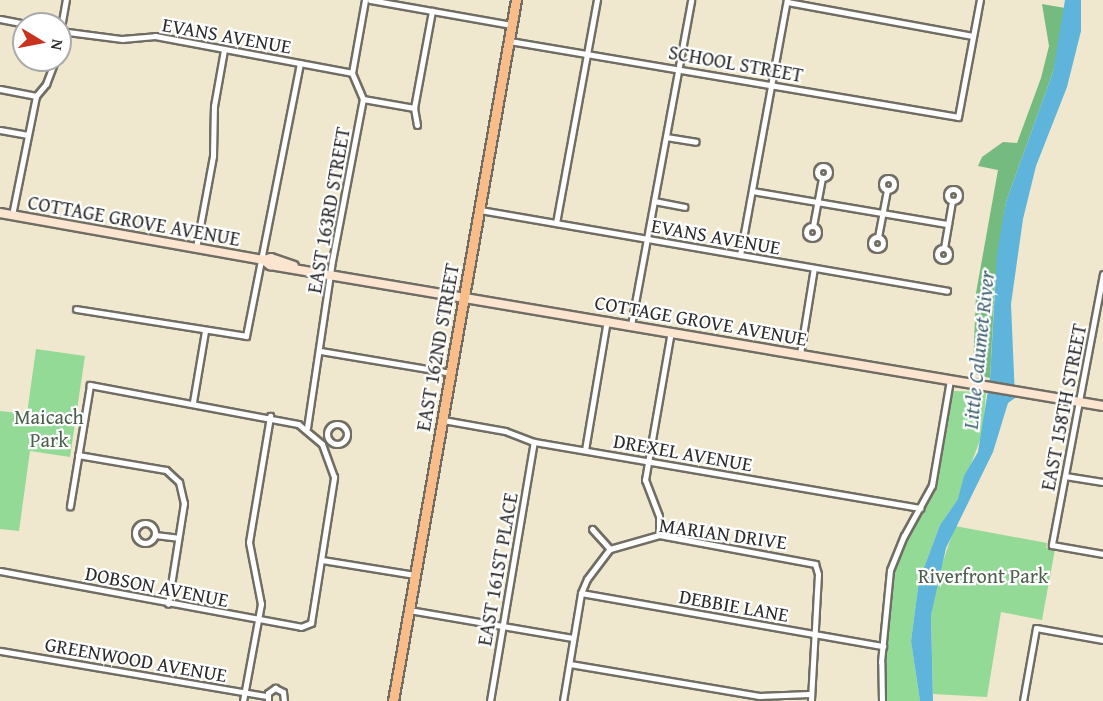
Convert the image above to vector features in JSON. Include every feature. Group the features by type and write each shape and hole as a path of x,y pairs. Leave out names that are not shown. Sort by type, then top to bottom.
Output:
{"main road":[{"name":"EAST 162ND STREET","path":"393,701 516,0"},
{"name":"COTTAGE GROVE AVENUE","path":"0,213 263,260 270,265 332,272 1103,406"}],"street":[{"path":"414,108 363,99 352,73 368,0 512,25"},
{"path":"556,223 597,0"},
{"path":"632,325 691,0"},
{"path":"740,255 787,1 973,36 980,0"},
{"path":"417,125 414,108 432,11"},
{"name":"EVANS AVENUE","path":"72,33 122,39 155,36 352,73"},
{"name":"SCHOOL STREET","path":"509,41 958,117 973,36"},
{"path":"196,248 213,156 214,106 224,50"},
{"path":"76,309 246,336 263,260 300,63"},
{"path":"12,216 36,96 46,84 50,72"},
{"path":"0,89 36,96"},
{"name":"EAST 163RD STREET","path":"307,428 363,99"},
{"path":"0,130 27,135"},
{"path":"666,137 696,142"},
{"path":"813,226 822,178"},
{"path":"752,190 948,224"},
{"path":"878,237 887,190"},
{"path":"654,201 684,207"},
{"path":"944,248 952,201"},
{"name":"EVANS AVENUE","path":"480,210 947,291"},
{"path":"800,354 814,268"},
{"name":"EAST 158TH STREET","path":"1103,274 1052,545 1103,554"},
{"path":"585,450 607,320"},
{"path":"193,402 205,331"},
{"path":"659,535 659,516 645,480 671,331"},
{"path":"320,351 451,373"},
{"path":"882,701 883,645 892,564 935,473 950,380"},
{"path":"70,506 90,385 270,416 307,428 322,444 334,477 322,560 415,575"},
{"path":"243,701 258,620 260,593 249,542 270,416"},
{"name":"DREXEL AVENUE","path":"442,420 505,431 534,442 920,508"},
{"path":"322,444 328,439"},
{"name":"EAST 161ST PLACE","path":"490,701 534,442"},
{"path":"78,455 166,470 179,482 184,496 168,604"},
{"path":"1065,476 1103,482"},
{"path":"563,701 581,593 590,574 610,549 592,529"},
{"path":"155,535 178,538"},
{"name":"MARIAN DRIVE","path":"610,549 659,535 815,564 818,574 813,633"},
{"name":"DOBSON AVENUE","path":"0,571 168,604 258,620 309,626 322,560"},
{"name":"DEBBIE LANE","path":"581,593 883,645"},
{"path":"409,610 573,638"},
{"path":"1023,701 1036,628 1103,639"},
{"path":"570,663 759,696 811,698 813,633"},
{"name":"GREENWOOD AVENUE","path":"0,651 268,698 278,689 284,694 284,701"}],"green space":[{"path":"1042,4 1065,8 1064,24 1053,72 1006,202 995,282 990,378 977,375 973,370 976,293 998,170 978,166 982,157 1003,142 1017,143 1041,78 1049,46"},
{"name":"Maicach Park","path":"36,349 85,356 70,457 30,451 19,531 0,529 0,411 27,414"},
{"path":"953,391 986,392 983,432 958,499 940,525 919,581 911,641 920,701 887,701 885,670 895,569 906,541 934,490"},
{"name":"Riverfront Park","path":"955,526 1047,543 1046,548 1055,549 1042,620 1001,612 987,697 933,694 931,615 936,582"}],"water":[{"path":"1065,0 1081,0 1081,31 1067,87 1036,166 1023,219 1011,304 1015,398 1008,403 993,452 946,548 931,615 933,701 920,701 911,641 919,581 940,525 958,499 964,476 978,452 990,378 997,254 1006,202 1053,72"}],"water label":[{"name":"Little Calumet River","path":"979,350"}]}
